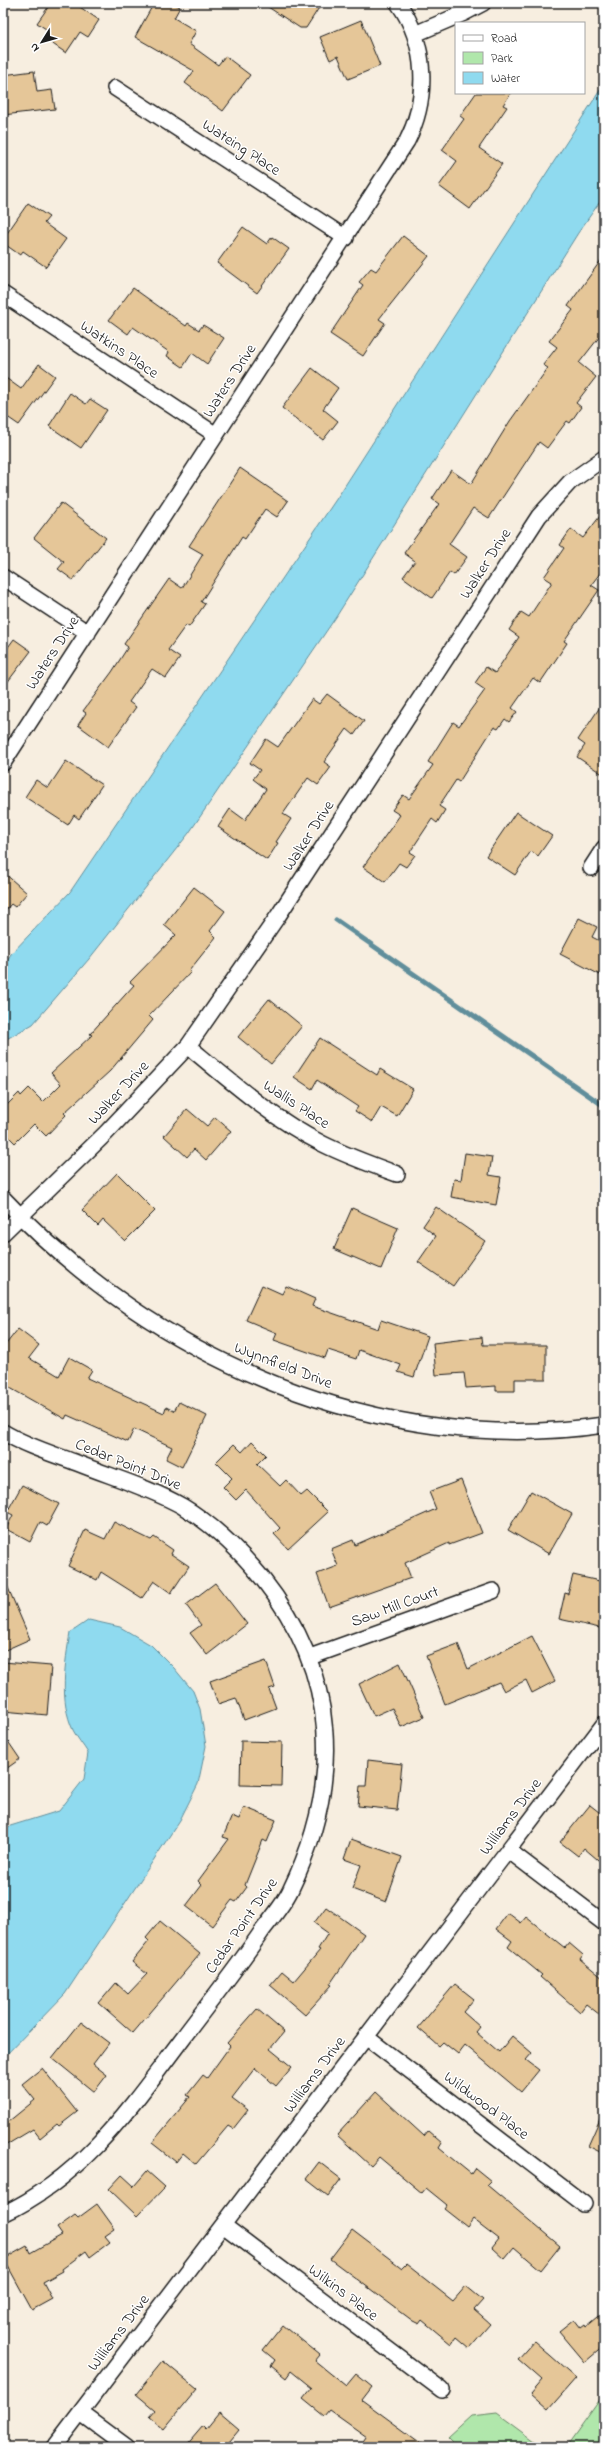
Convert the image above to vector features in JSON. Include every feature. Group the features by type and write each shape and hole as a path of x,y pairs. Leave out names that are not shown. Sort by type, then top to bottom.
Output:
{"street":[{"name":"Waters Drive","path":"3,763 401,153 417,119 420,106 422,75 415,34 398,3"},
{"path":"415,34 464,14 483,3"},
{"name":"Wateing Place","path":"115,88 346,238"},
{"name":"Watkins Place","path":"3,294 216,435"},
{"name":"Walker Drive","path":"3,1233 106,1133 188,1046 278,916 539,516 570,482 604,458"},
{"path":"3,578 88,633"},
{"path":"591,868 604,848"},
{"name":"Wallis Place","path":"188,1046 258,1103 301,1133 343,1154 397,1174"},
{"name":"Wynnfield Drive","path":"3,1198 20,1217 82,1271 143,1315 217,1359 274,1385 349,1409 426,1424 507,1431 604,1425"},
{"name":"Cedar Point Drive","path":"3,1432 48,1453 158,1495 182,1507 224,1537 262,1578 294,1625 310,1657 325,1723 325,1783 314,1835 289,1894 249,1950 115,2127 88,2155 43,2191 3,2214"},
{"name":"Saw Mill Court","path":"310,1657 493,1591"},
{"name":"Williams Drive","path":"54,2447 604,1724"},
{"path":"508,1850 604,1922"},
{"name":"Wildwood Place","path":"366,2037 584,2204"},
{"name":"Wilkins Place","path":"223,2225 442,2390"},
{"path":"81,2413 127,2447"}],"green space":[{"path":"604,2394 604,2447 566,2447"},
{"path":"497,2413 543,2447 458,2447 448,2437 471,2416"}],"water":[{"path":"604,84 604,196 578,233 336,617 189,833 89,959 33,1024 3,1041 3,967 11,954 70,892 337,498"},
{"path":"89,1620 120,1627 151,1645 174,1668 193,1691 200,1709 206,1746 198,1784 180,1820 65,1994 3,2058 3,1827 59,1811 84,1779 88,1753 73,1730 66,1706 64,1682 70,1633"}],"building":[{"path":"51,3 56,3 64,8 68,3 74,3 99,20 88,37 80,32 66,53 44,38 49,31 37,23"},
{"path":"154,3 173,3 180,7 174,18 196,31 189,44 218,65 225,56 250,75 223,111 185,83 194,71 135,37"},
{"path":"262,3 322,3 306,28 300,28"},
{"path":"361,20 380,66 348,79 338,56 330,60 320,37"},
{"path":"34,71 37,92 52,90 55,109 3,115 3,75"},
{"path":"475,94 510,94 503,105 507,107 479,148 502,164 470,209 439,186 457,161 442,150 464,119 460,116"},
{"path":"28,203 49,217 44,223 66,239 46,267 23,251 20,255 3,243 3,239"},
{"path":"243,227 267,244 272,237 289,249 257,293 217,263"},
{"path":"403,236 429,256 379,319 385,323 363,356 330,334 363,285 359,282 371,268 376,271"},
{"path":"604,256 604,331 579,363 596,377 576,403 581,407 570,423 567,421 547,448 539,442 489,518 473,508 449,544 467,557 454,575 450,572 432,598 403,577 415,561 404,553 439,504 432,499 451,470 471,484 510,421 548,368 543,365 557,347 549,341 573,310 568,306"},
{"path":"133,288 186,326 188,323 199,330 203,325 224,338 207,364 192,353 183,367 167,356 169,352 133,327 128,334 109,320"},
{"path":"39,364 55,376 19,425 3,414 3,376 21,389"},
{"path":"312,368 338,388 323,409 338,421 323,440 282,408"},
{"path":"70,393 86,404 90,399 107,410 81,448 49,426"},
{"path":"240,468 288,501 277,517 265,509 245,539 242,537 201,602 205,604 189,627 186,625 168,650 180,658 166,678 152,669 129,702 136,707 108,747 78,725 86,713 83,711 112,672 128,647 124,644 169,579 182,588 203,554 189,546"},
{"path":"61,503 106,538 73,580 58,569 64,562 34,538"},
{"path":"604,511 604,568 591,585 599,590 564,641 567,643 540,683 533,678 512,708 517,712 509,722 505,719 498,729 494,727 459,782 456,780 439,806 445,810 437,823 432,819 410,852 415,855 406,867 399,863 385,882 363,867 400,815 392,810 403,795 409,799 433,765 428,762 453,722 459,726 485,690 475,683 486,667 495,673 519,637 509,630 521,612 529,617 552,582 544,577 564,548 560,545 571,529 583,538"},
{"path":"14,639 31,651 3,688 3,654"},
{"path":"327,694 364,721 354,735 347,729 324,762 331,767 318,785 308,778 283,814 291,819 276,842 278,843 267,860 218,827 230,809 245,820 266,789 253,779 260,770 250,763 266,739 278,747 312,699 319,704"},
{"path":"604,701 604,775 577,757 585,745 578,740"},
{"path":"66,761 102,785 79,819 74,815 68,825 25,797 36,780 48,788"},
{"path":"516,812 552,836 538,856 531,851 515,875 486,856"},
{"path":"3,872 27,893 15,907 11,904 3,913"},
{"path":"194,887 225,911 210,931 216,937 189,971 191,972 149,1016 153,1020 110,1071 64,1113 66,1115 46,1136 34,1124 15,1143 3,1131 3,1109 19,1093 21,1096 29,1088 43,1102 61,1084 51,1073 92,1035 90,1034 134,985 130,982 176,935 164,925"},
{"path":"579,918 597,927 592,937 604,943 604,977 560,954"},
{"path":"269,999 302,1026 271,1064 238,1037"},
{"path":"320,1038 377,1075 380,1069 413,1089 397,1116 381,1107 372,1122 355,1111 358,1107 317,1080 312,1089 294,1077"},
{"path":"187,1109 207,1126 215,1117 231,1131 206,1160 194,1149 187,1157 164,1136"},
{"path":"465,1153 492,1157 489,1175 501,1177 496,1205 451,1197 454,1179 461,1180"},
{"path":"117,1173 155,1211 125,1241 103,1220 98,1226 82,1210"},
{"path":"436,1207 485,1241 453,1286 418,1262 436,1236 423,1226"},
{"path":"352,1208 398,1228 381,1269 334,1249"},
{"path":"262,1285 282,1294 286,1286 315,1299 312,1306 378,1329 381,1320 428,1336 414,1377 398,1372 401,1365 359,1350 356,1359 328,1350 325,1358 274,1340 277,1333 246,1320"},
{"path":"18,1329 39,1345 29,1358 59,1376 69,1357 92,1370 87,1378 164,1413 166,1407 174,1411 179,1402 207,1416 182,1467 166,1459 172,1447 134,1429 128,1442 67,1415 65,1419 3,1384 3,1348"},
{"path":"482,1337 483,1345 546,1345 546,1379 515,1379 515,1391 496,1391 496,1386 466,1388 464,1373 436,1375 433,1343"},
{"path":"252,1441 266,1455 257,1464 280,1486 286,1480 301,1496 307,1491 328,1512 288,1549 274,1534 280,1528 246,1490 236,1500 223,1487 232,1478 216,1462 234,1444 242,1452"},
{"path":"461,1480 482,1533 449,1545 449,1543 405,1563 411,1578 329,1607 317,1574 338,1566 331,1549 353,1540 355,1545 436,1509 429,1492"},
{"path":"22,1485 59,1504 47,1526 40,1522 30,1542 6,1529 13,1515 7,1512"},
{"path":"531,1491 572,1514 549,1554 508,1530"},
{"path":"114,1522 151,1540 154,1537 173,1550 171,1554 189,1566 171,1593 154,1581 142,1598 101,1572 97,1580 68,1566 85,1530 105,1539"},
{"path":"573,1575 604,1582 604,1629 559,1619 565,1593 568,1594"},
{"path":"3,1576 30,1639 3,1651"},
{"path":"215,1583 247,1624 207,1655 190,1633 201,1625 186,1605"},
{"path":"532,1636 555,1681 532,1693 526,1680 504,1691 499,1682 445,1704 426,1656 458,1644 468,1669"},
{"path":"266,1661 275,1687 269,1689 276,1708 244,1720 236,1698 218,1704 210,1681"},
{"path":"3,1662 51,1666 47,1715 3,1711"},
{"path":"400,1663 424,1717 401,1727 392,1708 374,1716 359,1684"},
{"path":"3,1734 20,1759 3,1771"},
{"path":"241,1741 282,1742 281,1786 240,1785"},
{"path":"368,1760 402,1764 397,1810 358,1806 360,1786 366,1786"},
{"path":"590,1805 604,1816 604,1865 584,1848 578,1856 560,1842"},
{"path":"244,1807 276,1820 267,1842 263,1840 245,1885 247,1887 236,1902 232,1900 212,1926 186,1906 202,1885 198,1881 229,1839 223,1837 232,1816 239,1819"},
{"path":"351,1839 402,1857 386,1902 352,1889 361,1865 344,1859"},
{"path":"326,1907 364,1934 330,1984 332,1985 305,2015 270,1985 282,1971 294,1981 320,1950 318,1949 328,1933 314,1923"},
{"path":"508,1913 521,1923 526,1917 565,1948 569,1943 583,1955 580,1959 604,1979 604,2018 586,2004 580,2012 540,1977 542,1975 508,1947 512,1941 496,1929"},
{"path":"160,1921 200,1954 133,2033 99,2003 116,1983 128,1994 147,1974 132,1962 149,1941 146,1938"},
{"path":"455,1984 474,1999 463,2012 480,2027 476,2032 499,2052 512,2036 532,2053 526,2060 539,2070 521,2092 465,2045 458,2054 443,2042 439,2046 418,2028"},
{"path":"257,2009 284,2032 270,2049 292,2067 276,2086 255,2068 232,2098 248,2110 233,2129 228,2126 196,2164 183,2153 176,2162 152,2143 190,2097 187,2095 203,2075 207,2078 230,2046 227,2043"},
{"path":"81,2022 109,2043 93,2064 107,2075 94,2092 52,2058"},
{"path":"42,2068 77,2112 59,2126 57,2124 40,2138 33,2129 3,2147 3,2126 35,2100 22,2084"},
{"path":"376,2092 424,2136 428,2131 442,2143 439,2148 471,2174 475,2168 491,2181 487,2185 560,2246 541,2270 514,2247 504,2259 492,2248 499,2239 473,2219 467,2227 444,2209 447,2205 426,2188 422,2193 379,2157 371,2166 337,2135"},
{"path":"604,2110 604,2154 588,2146"},
{"path":"319,2162 341,2179 328,2196 306,2179"},
{"path":"147,2171 165,2187 137,2216 109,2189 122,2175 134,2186"},
{"path":"97,2204 115,2229 105,2236 110,2242 90,2257 86,2251 62,2269 63,2271 43,2282 52,2299 32,2310 4,2259 27,2246 30,2253 62,2235 57,2228 75,2215 78,2218"},
{"path":"352,2230 402,2268 406,2264 453,2301 466,2286 483,2300 474,2310 490,2324 469,2348 456,2337 451,2344 422,2320 419,2324 413,2321 330,2259"},
{"path":"604,2312 604,2346 585,2362 559,2331 574,2319 581,2328 585,2325 586,2327"},
{"path":"283,2325 320,2355 315,2361 346,2386 356,2374 372,2387 362,2400 426,2447 360,2447 367,2437 329,2410 324,2416 303,2399 312,2388 291,2371 286,2378 271,2366 275,2360 263,2350"},
{"path":"534,2341 576,2378 548,2410 530,2394 542,2380 518,2359"},
{"path":"163,2361 197,2389 164,2429 149,2417 155,2410 136,2394"},
{"path":"219,2413 239,2430 225,2447 185,2447 203,2426 206,2429"}],"waterway":[{"path":"336,920 604,1106"}]}
